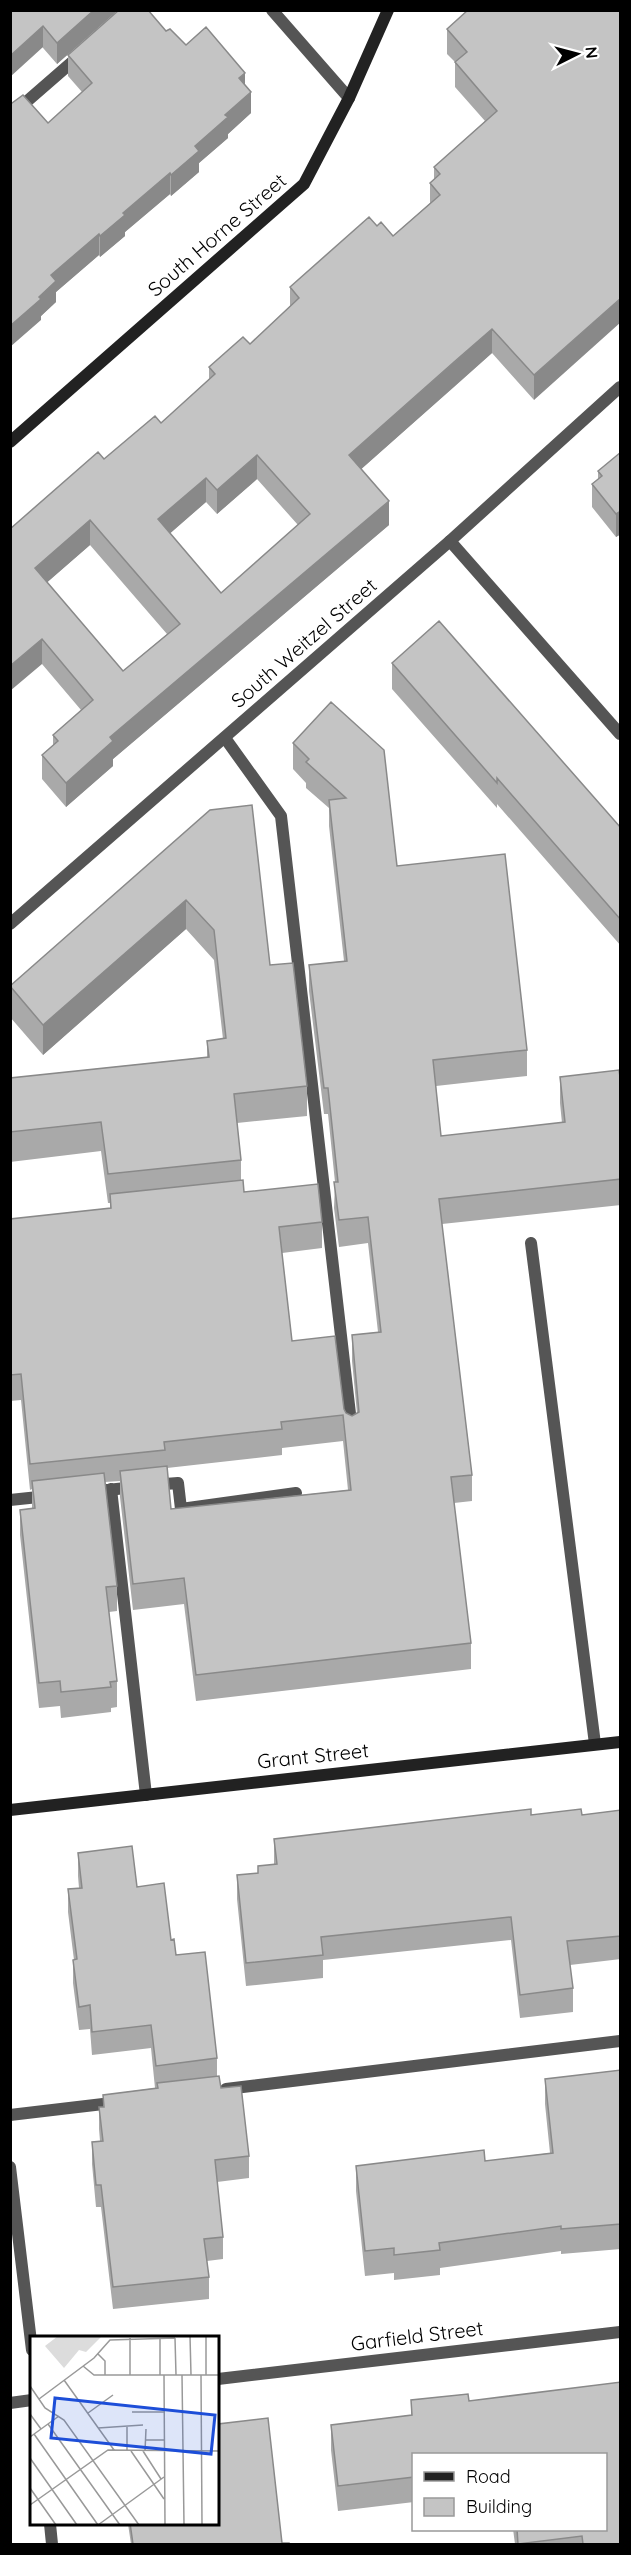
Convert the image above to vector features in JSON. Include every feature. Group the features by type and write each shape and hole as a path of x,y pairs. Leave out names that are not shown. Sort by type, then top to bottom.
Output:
{"main road":[{"name":"South Horne Street","path":"10,442 304,184 349,98 388,10"},
{"name":"Grant Street","path":"10,1810 621,1742"}],"street":[{"path":"272,10 349,98"},
{"path":"10,116 88,48"},
{"name":"South Weitzel Street","path":"10,924 450,541 621,387"},
{"path":"450,541 621,734"},
{"path":"225,738 281,816 352,1434"},
{"path":"531,1244 595,1744"},
{"path":"10,1500 178,1483 181,1509 296,1493"},
{"path":"111,1490 146,1795"},
{"path":"210,2091 621,2041"},
{"path":"10,2115 128,2101"},
{"path":"10,2167 30,2336"},
{"name":"Garfield Street","path":"219,2379 621,2332"},
{"path":"10,2403 30,2400"},
{"path":"50,2525 52,2544"}],"building":[{"path":"10,10 94,10 57,43 43,26 10,56"},
{"path":"119,10 148,10 166,31 170,29 186,45 206,27 245,73 239,78 251,92 225,115 228,117 195,146 199,151 51,275 56,281 39,297 41,299 10,326 10,103 23,95 48,123 92,83 68,55"},
{"path":"468,10 621,10 621,298 534,375 492,329 454,362 349,455 389,501 110,737 113,741 66,783 42,755 58,741 53,735 93,700 42,639 10,666 10,529 98,452 104,459 155,416 161,423 215,374 209,367 243,337 250,344 299,298 290,287 369,217 377,226 381,222 393,236 440,195 430,183 440,174 434,167 497,111 455,62 467,52 447,29","holes":["257,455 310,514 221,593 158,519 206,478 217,490","90,520 180,624 123,671 35,568"]},
{"path":"621,452 621,511 616,514 592,484 602,476 598,471"},
{"path":"439,621 621,828 621,920 497,778 497,783 392,663"},
{"path":"331,702 384,750 397,866 505,854 527,1050 433,1060 441,1136 565,1122 560,1077 619,1070 621,1179 439,1199 472,1475 451,1477 471,1643 196,1675 184,1578 133,1584 120,1471 167,1466 171,1509 351,1490 343,1415 281,1422 282,1429 164,1442 165,1450 30,1464 21,1374 10,1375 10,1219 111,1208 110,1194 243,1180 244,1192 318,1184 322,1222 279,1227 292,1341 335,1336 344,1409 352,1416 359,1412 352,1335 381,1332 368,1217 339,1220 334,1182 338,1182 328,1088 324,1088 309,965 347,961 329,800 346,798 306,762 309,759 293,743"},
{"path":"252,805 270,965 293,963 307,1086 234,1094 241,1160 108,1174 101,1122 10,1132 10,1078 209,1057 207,1041 226,1038 214,930 186,900 43,1025 10,986 210,810"},
{"path":"104,1473 117,1586 106,1587 117,1681 110,1682 111,1687 61,1692 60,1681 39,1683 20,1510 35,1508 32,1481"},
{"path":"531,1809 531,1815 581,1809 582,1815 621,1810 621,1936 567,1941 573,1988 520,1995 511,1917 321,1937 323,1955 246,1963 237,1875 258,1873 258,1866 277,1864 274,1839"},
{"path":"132,1846 137,1887 164,1883 171,1940 174,1939 176,1955 205,1952 217,2058 156,2066 151,2025 92,2032 90,2005 79,2007 73,1960 77,1959 68,1889 82,1888 78,1853"},
{"path":"621,2070 621,2224 561,2229 561,2226 439,2243 440,2250 394,2255 394,2248 365,2251 356,2166 484,2150 485,2161 553,2153 545,2079"},
{"path":"219,2076 221,2088 241,2086 249,2156 215,2160 223,2237 204,2239 209,2277 113,2287 101,2185 96,2185 92,2142 103,2141 99,2107 104,2107 103,2095 158,2088 157,2083"},
{"path":"621,2382 621,2544 583,2544 582,2536 518,2544 517,2531 607,2531 607,2453 412,2453 412,2477 338,2486 331,2425 412,2415 411,2400 468,2394 469,2401"},
{"path":"268,2418 282,2543 289,2544 133,2544 130,2525 219,2525 219,2424"}]}
